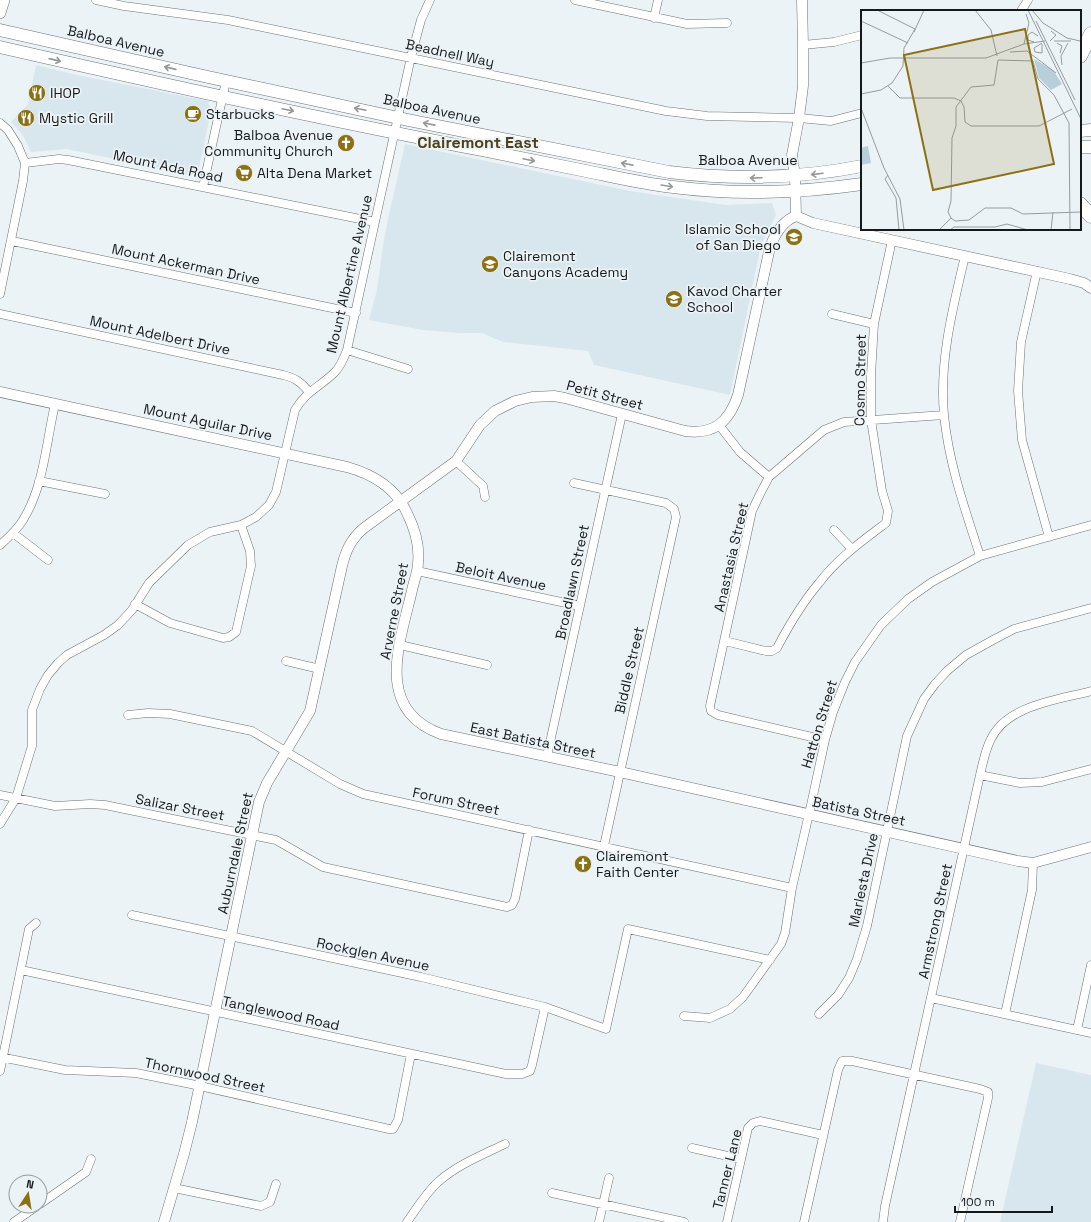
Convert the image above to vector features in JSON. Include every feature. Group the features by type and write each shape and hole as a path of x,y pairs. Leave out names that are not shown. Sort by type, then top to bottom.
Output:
{"highway":[{"path":"1081,54 1091,34"},
{"path":"1081,205 1091,216"}],"main road":[{"path":"0,12 4,0"},
{"name":"Balboa Avenue","path":"0,30 226,81 669,172 700,176 748,178 825,173 861,166"},
{"path":"0,47 223,97 394,133 671,187 751,192 795,192 861,184"},
{"path":"1081,131 1091,130"}],"street":[{"name":"Beadnell Way","path":"96,0 124,6 228,20 411,57 666,112 706,116 799,118 831,121 861,113"},
{"name":"Mount Albertine Avenue","path":"0,824 16,798 32,746 32,710 40,689 58,662 67,655 104,635 118,625 132,610 149,583 188,545 210,532 241,525 256,518 269,505 276,492 295,410 301,400 309,392 335,372 342,363 347,350 411,57 421,20 430,0"},
{"path":"574,0 687,24 727,23"},
{"path":"654,18 658,0"},
{"path":"796,216 795,176 792,155 803,86 802,0"},
{"path":"1022,10 1028,0"},
{"path":"803,45 834,42 861,35"},
{"path":"203,187 226,81"},
{"path":"0,123 16,140 25,164 12,241 0,294"},
{"name":"Mount Ada Road","path":"25,164 59,159 68,160 375,222"},
{"path":"769,477 740,452 719,425 732,411 738,395 770,247 773,238 786,221 796,216 813,223 1037,271 1078,281 1090,287"},
{"name":"Cosmo Street","path":"852,549 887,521 888,511 882,491 871,420 871,375 874,324 892,240"},
{"name":"Mount Ackerman Drive","path":"12,241 356,313"},
{"path":"965,256 949,328 944,367 944,415 955,477 980,556"},
{"path":"1037,271 1021,342 1018,391 1022,440 1049,536"},
{"name":"Mount Adelbert Drive","path":"0,314 283,374 296,378 309,392"},
{"path":"832,314 874,324"},
{"path":"347,350 408,369"},
{"name":"Mount Aguilar Drive","path":"0,392 362,471 387,486 401,501"},
{"name":"Petit Street","path":"401,501 456,461 472,435 495,411 515,401 523,399 544,396 565,398 689,432 700,432 719,425"},
{"path":"0,545 23,521 36,493 55,404"},
{"name":"Broadlawn Street","path":"547,756 622,414"},
{"name":"Anastasia Street","path":"825,740 718,715 711,712 710,706 752,512 769,477 824,430 844,422 944,415"},
{"path":"456,461 483,486 486,497"},
{"path":"39,481 105,494"},
{"path":"574,482 605,490"},
{"name":"Biddle Street","path":"604,846 676,517 674,509 666,503 605,490"},
{"name":"Arverne Street","path":"401,501 415,529 418,546 418,563 400,646 397,667 398,688 402,702 412,717 428,730 441,734"},
{"name":"Auburndale Street","path":"164,1222 184,1154 200,1086 262,792 310,711 347,548 356,535 401,501"},
{"path":"135,604 170,623 223,638 229,637 236,632 251,566 250,551 241,525"},
{"name":"Hatton Street","path":"684,1016 710,1018 730,1009 743,997 781,944 785,933 792,888 825,740 833,712 854,662 881,625 908,600 932,582 980,556 1091,525"},
{"path":"725,641 766,652 777,648 794,617 819,582 852,549 834,530"},
{"path":"13,533 48,560"},
{"name":"Beloit Avenue","path":"417,571 580,606"},
{"name":"Marlesta Drive","path":"820,1014 838,995 849,978 857,959 867,926 908,736 924,699 947,671 966,655 1014,629 1091,608"},
{"path":"400,646 487,665"},
{"path":"286,661 320,668"},
{"name":"Armstrong Street","path":"883,1222 885,1206 980,775 991,739 997,729 1010,717 1029,707 1091,691"},
{"name":"Forum Street","path":"128,715 148,713 170,714 252,731 340,784 363,794 792,888"},
{"name":"East Batista Street","path":"441,734 620,772"},
{"path":"980,775 1020,783 1042,782 1091,769"},
{"name":"Batista Street","path":"620,772 1033,863 1091,847"},
{"name":"Salizar Street","path":"0,795 55,806 90,804 105,805 276,840 323,867 507,907 512,905 514,899 529,830"},
{"path":"1005,1014 1032,890 1033,863"},
{"name":"Rockglen Avenue","path":"132,915 414,976 545,1007 606,1029 628,929 770,960"},
{"path":"0,1071 29,929 36,923"},
{"path":"1077,1030 1091,965"},
{"name":"Tanglewood Road","path":"21,970 506,1074 522,1074 530,1071 545,1007"},
{"path":"932,998 1091,1033"},
{"name":"Thornwood Street","path":"2,1057 65,1070 136,1073 393,1129 398,1120 411,1054"},
{"path":"804,1222 838,1070 842,1061 852,1061 988,1092 988,1098 960,1222"},
{"name":"Tanner Lane","path":"727,1222 748,1128 753,1123 760,1121 823,1135"},
{"path":"408,1222 425,1196 438,1182 455,1169 505,1144"},
{"path":"692,1148 741,1159"},
{"path":"48,1198 86,1172 91,1159"},
{"path":"599,1222 609,1178"},
{"path":"174,1188 261,1206 270,1202 276,1184"},
{"path":"552,1193 684,1222"},
{"path":"14,1222 26,1214"}],"shaded area":[{"path":"36,65 77,75 208,101 211,111 199,168 195,174 190,175 67,149 31,152 22,134 11,122 28,104"},
{"path":"405,144 630,191 726,205 772,203 776,215 761,245 730,395 594,365 588,351 503,342 482,333 423,330 369,320 377,290 383,245"},
{"path":"1036,1063 1091,1075 1091,1222 1000,1222"}],"place":[{"name":"IHOP","path":"37,93"},
{"name":"Starbucks","path":"193,114"},
{"name":"Mystic Grill","path":"26,118"},
{"name":"Balboa Avenue Community Church","path":"346,143"},
{"name":"Alta Dena Market","path":"244,173"},
{"name":"Islamic School of San Diego","path":"794,237"},
{"name":"Clairemont Canyons Academy","path":"490,264"},
{"name":"Kavod Charter School","path":"674,299"},
{"name":"Clairemont Faith Center","path":"583,864"}],"district":[{"name":"Clairemont East","path":"478,142"}]}
